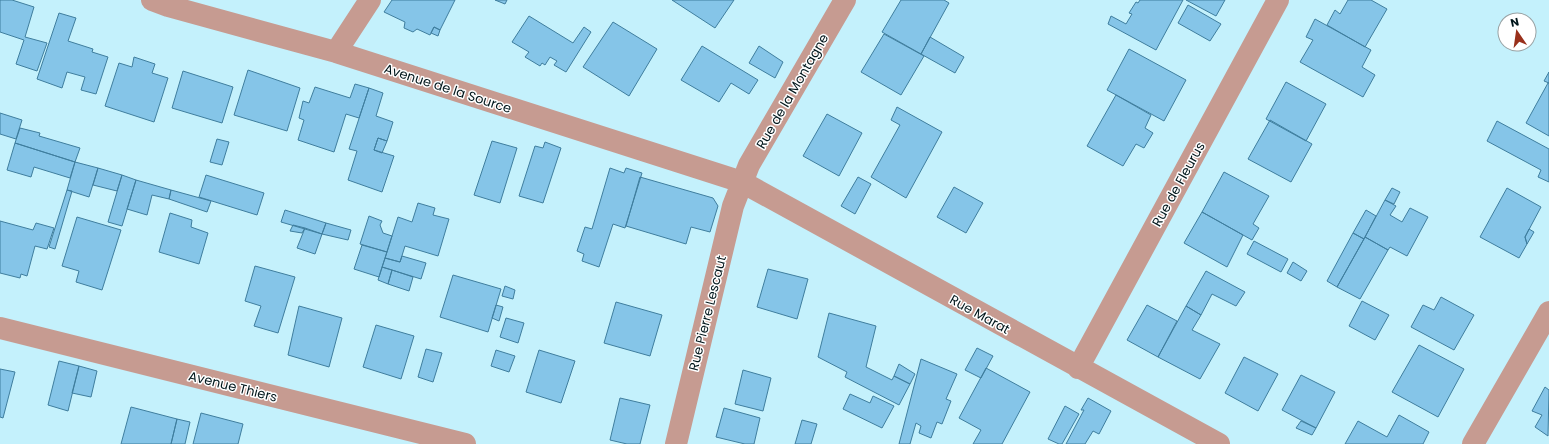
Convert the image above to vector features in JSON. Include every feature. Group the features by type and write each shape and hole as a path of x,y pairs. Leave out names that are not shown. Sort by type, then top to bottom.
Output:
{"street":[{"name":"Avenue de la Source","path":"152,0 168,6 336,52 742,182"},
{"path":"336,52 370,0"},
{"name":"Rue de la Montagne","path":"742,182 749,165 845,0"},
{"name":"Rue de Fleurus","path":"1078,368 1278,0"},
{"name":"Rue Marat","path":"742,182 1078,368 1219,444"},
{"name":"Rue Pierre Lescaut","path":"676,444 733,206 742,182"},
{"path":"1473,444 1549,312"},
{"name":"Avenue Thiers","path":"0,328 465,444"}],"building":[{"path":"0,0 12,0 34,7 25,37 47,43 37,71 16,64 24,40 0,32"},
{"path":"392,0 455,0 440,30 434,27 430,35 417,29 413,32 404,28 405,22 384,12"},
{"path":"495,0 507,0 505,4"},
{"path":"672,0 734,0 715,28"},
{"path":"901,0 944,0 949,3 921,54 882,32"},
{"path":"1140,0 1183,0 1156,50 1108,24 1111,16 1126,24 1132,14 1129,13 1136,2 1138,3"},
{"path":"1186,0 1225,0 1216,16"},
{"path":"1348,0 1371,0 1387,9 1365,47 1327,25 1335,10 1340,14"},
{"path":"1188,5 1221,24 1210,41 1178,23"},
{"path":"59,13 76,18 68,41 93,49 92,52 108,57 96,94 81,90 85,77 67,72 62,88 37,79"},
{"path":"529,16 573,43 584,27 591,32 566,72 554,65 557,61 550,57 545,65 542,63 540,66 525,57 529,52 512,42"},
{"path":"1315,19 1371,50 1362,67 1375,75 1363,97 1300,62 1313,40 1306,37"},
{"path":"613,22 657,49 629,96 583,67"},
{"path":"434,27 440,30 438,36 431,33"},
{"path":"884,34 924,56 901,95 861,72"},
{"path":"930,37 964,57 955,73 921,54"},
{"path":"702,46 758,80 749,94 731,83 719,102 681,80"},
{"path":"759,46 783,62 775,78 749,63"},
{"path":"1129,49 1186,80 1164,121 1107,90"},
{"path":"134,57 155,64 152,73 168,78 154,122 105,106 119,63 132,67"},
{"path":"248,70 300,88 287,131 234,115"},
{"path":"183,71 233,87 222,123 172,108"},
{"path":"1549,72 1549,83 1544,81"},
{"path":"1286,82 1326,104 1306,141 1266,119"},
{"path":"1549,83 1549,136 1526,123"},
{"path":"355,84 369,88 359,118 346,114 334,152 298,140 304,120 299,118 303,101 309,103 315,87 350,98"},
{"path":"369,88 383,93 376,116 393,122 387,141 378,138 374,150 394,156 382,192 348,180 357,151 349,149"},
{"path":"1116,95 1151,115 1145,128 1153,133 1144,148 1136,144 1123,166 1087,146"},
{"path":"897,107 942,132 906,198 871,177 900,125 891,120"},
{"path":"0,113 22,120 16,139 0,134"},
{"path":"827,114 862,133 839,176 803,156"},
{"path":"1270,120 1312,144 1291,182 1248,159"},
{"path":"1497,121 1549,149 1549,182 1538,177 1541,170 1487,141"},
{"path":"20,128 40,133 39,136 80,148 75,162 15,143"},
{"path":"378,138 387,141 382,153 374,150"},
{"path":"217,139 229,142 222,165 210,162"},
{"path":"492,141 517,148 500,203 474,195"},
{"path":"545,142 561,148 543,203 519,196 535,146 543,148"},
{"path":"15,143 75,162 70,178 34,167 31,177 7,170"},
{"path":"75,162 98,168 89,197 67,190"},
{"path":"98,168 122,175 117,191 93,185"},
{"path":"610,168 624,173 626,168 642,173 625,228 613,224 599,267 582,261 584,254 577,251 585,227 592,229"},
{"path":"1224,172 1269,196 1253,224 1259,228 1252,240 1202,212"},
{"path":"122,175 136,180 122,226 108,222"},
{"path":"206,175 264,193 257,215 199,197"},
{"path":"640,177 713,198 718,206 710,232 691,227 686,244 626,226"},
{"path":"858,177 871,184 855,214 841,206"},
{"path":"136,180 171,190 169,199 152,195 147,215 127,209"},
{"path":"954,187 983,203 966,233 937,217"},
{"path":"1392,188 1400,192 1394,204 1385,200"},
{"path":"1507,188 1541,207 1525,237 1527,244 1519,258 1480,237"},
{"path":"67,190 72,191 55,249 49,247"},
{"path":"171,190 211,201 207,212 169,199"},
{"path":"1385,200 1396,206 1390,215 1402,222 1410,208 1428,217 1407,256 1390,247 1388,250 1365,237"},
{"path":"418,203 435,208 433,215 449,219 438,256 405,246 400,262 385,258 398,217 412,222"},
{"path":"285,210 326,223 322,234 281,222"},
{"path":"1366,210 1376,216 1364,239 1353,233"},
{"path":"1202,212 1243,235 1227,267 1184,243"},
{"path":"170,213 192,220 191,227 208,233 199,264 159,252"},
{"path":"369,216 382,221 380,225 383,233 392,236 387,252 360,244"},
{"path":"77,217 121,230 102,290 76,282 79,271 62,266"},
{"path":"0,221 33,230 36,223 54,228 47,249 35,246 27,276 21,274 20,278 0,273"},
{"path":"326,223 351,230 348,240 322,234"},
{"path":"293,225 305,228 302,233 290,231"},
{"path":"305,228 322,234 315,254 297,248"},
{"path":"1529,229 1534,232 1527,244 1525,237"},
{"path":"1353,233 1364,239 1337,287 1327,281"},
{"path":"1365,237 1388,250 1360,299 1337,287"},
{"path":"1254,241 1288,259 1281,272 1247,254"},
{"path":"362,245 387,252 379,277 354,269"},
{"path":"402,256 426,263 421,279 382,267 385,258 400,262"},
{"path":"1293,262 1307,271 1301,281 1287,273"},
{"path":"255,266 295,277 278,333 254,326 261,306 245,301"},
{"path":"382,267 392,270 388,284 378,280"},
{"path":"768,269 808,279 797,319 757,307"},
{"path":"392,270 413,277 409,291 388,284"},
{"path":"1206,271 1245,292 1236,306 1212,294 1201,315 1186,306"},
{"path":"453,275 501,289 488,332 440,317"},
{"path":"505,286 515,290 513,299 502,296"},
{"path":"1441,297 1474,315 1454,350 1411,327 1423,305 1434,310"},
{"path":"1362,301 1389,315 1375,340 1349,326"},
{"path":"616,302 662,315 650,356 604,343"},
{"path":"496,305 503,307 499,321 492,318"},
{"path":"1147,305 1177,321 1158,357 1127,340"},
{"path":"299,306 342,318 329,367 288,355"},
{"path":"1186,306 1201,315 1192,330 1220,344 1200,379 1158,357"},
{"path":"829,313 876,326 866,367 892,380 894,376 910,384 899,405 845,377 847,372 818,357"},
{"path":"506,318 524,323 518,343 500,337"},
{"path":"376,325 414,336 401,379 363,367"},
{"path":"1419,345 1464,369 1438,417 1392,392"},
{"path":"977,348 993,356 981,378 965,370"},
{"path":"426,349 442,353 433,382 418,377"},
{"path":"496,350 515,356 509,372 491,366"},
{"path":"539,350 575,361 561,403 526,392"},
{"path":"1244,357 1278,374 1258,411 1225,393"},
{"path":"921,359 957,374 946,399 951,401 942,424 937,422 931,438 919,433 921,426 916,423 910,444 899,444"},
{"path":"59,361 79,366 68,411 48,405"},
{"path":"899,364 915,374 910,384 894,376"},
{"path":"79,366 97,371 91,397 72,393"},
{"path":"986,368 1030,392 1002,444 973,444 981,430 959,418"},
{"path":"0,369 15,372 3,418 0,417"},
{"path":"743,370 771,378 763,411 735,404"},
{"path":"1301,375 1335,392 1316,428 1282,410"},
{"path":"1545,387 1549,390 1548,436 1535,427 1542,415 1532,411"},
{"path":"850,394 870,403 873,396 894,406 882,428 843,409"},
{"path":"620,398 650,405 640,444 627,444 610,440"},
{"path":"1088,398 1111,411 1099,434 1093,431 1085,444 1066,444 1084,410 1081,410"},
{"path":"1065,406 1079,414 1062,444 1059,444 1048,439"},
{"path":"131,407 177,419 171,444 121,444"},
{"path":"724,408 760,418 754,444 745,444 716,437"},
{"path":"201,413 243,424 238,444 193,444"},
{"path":"1399,415 1429,432 1423,444 1345,444 1358,421 1387,437"},
{"path":"177,419 190,422 185,444 171,444"},
{"path":"802,420 817,424 811,444 795,444"},
{"path":"1301,421 1316,428 1312,435 1296,428"}]}
